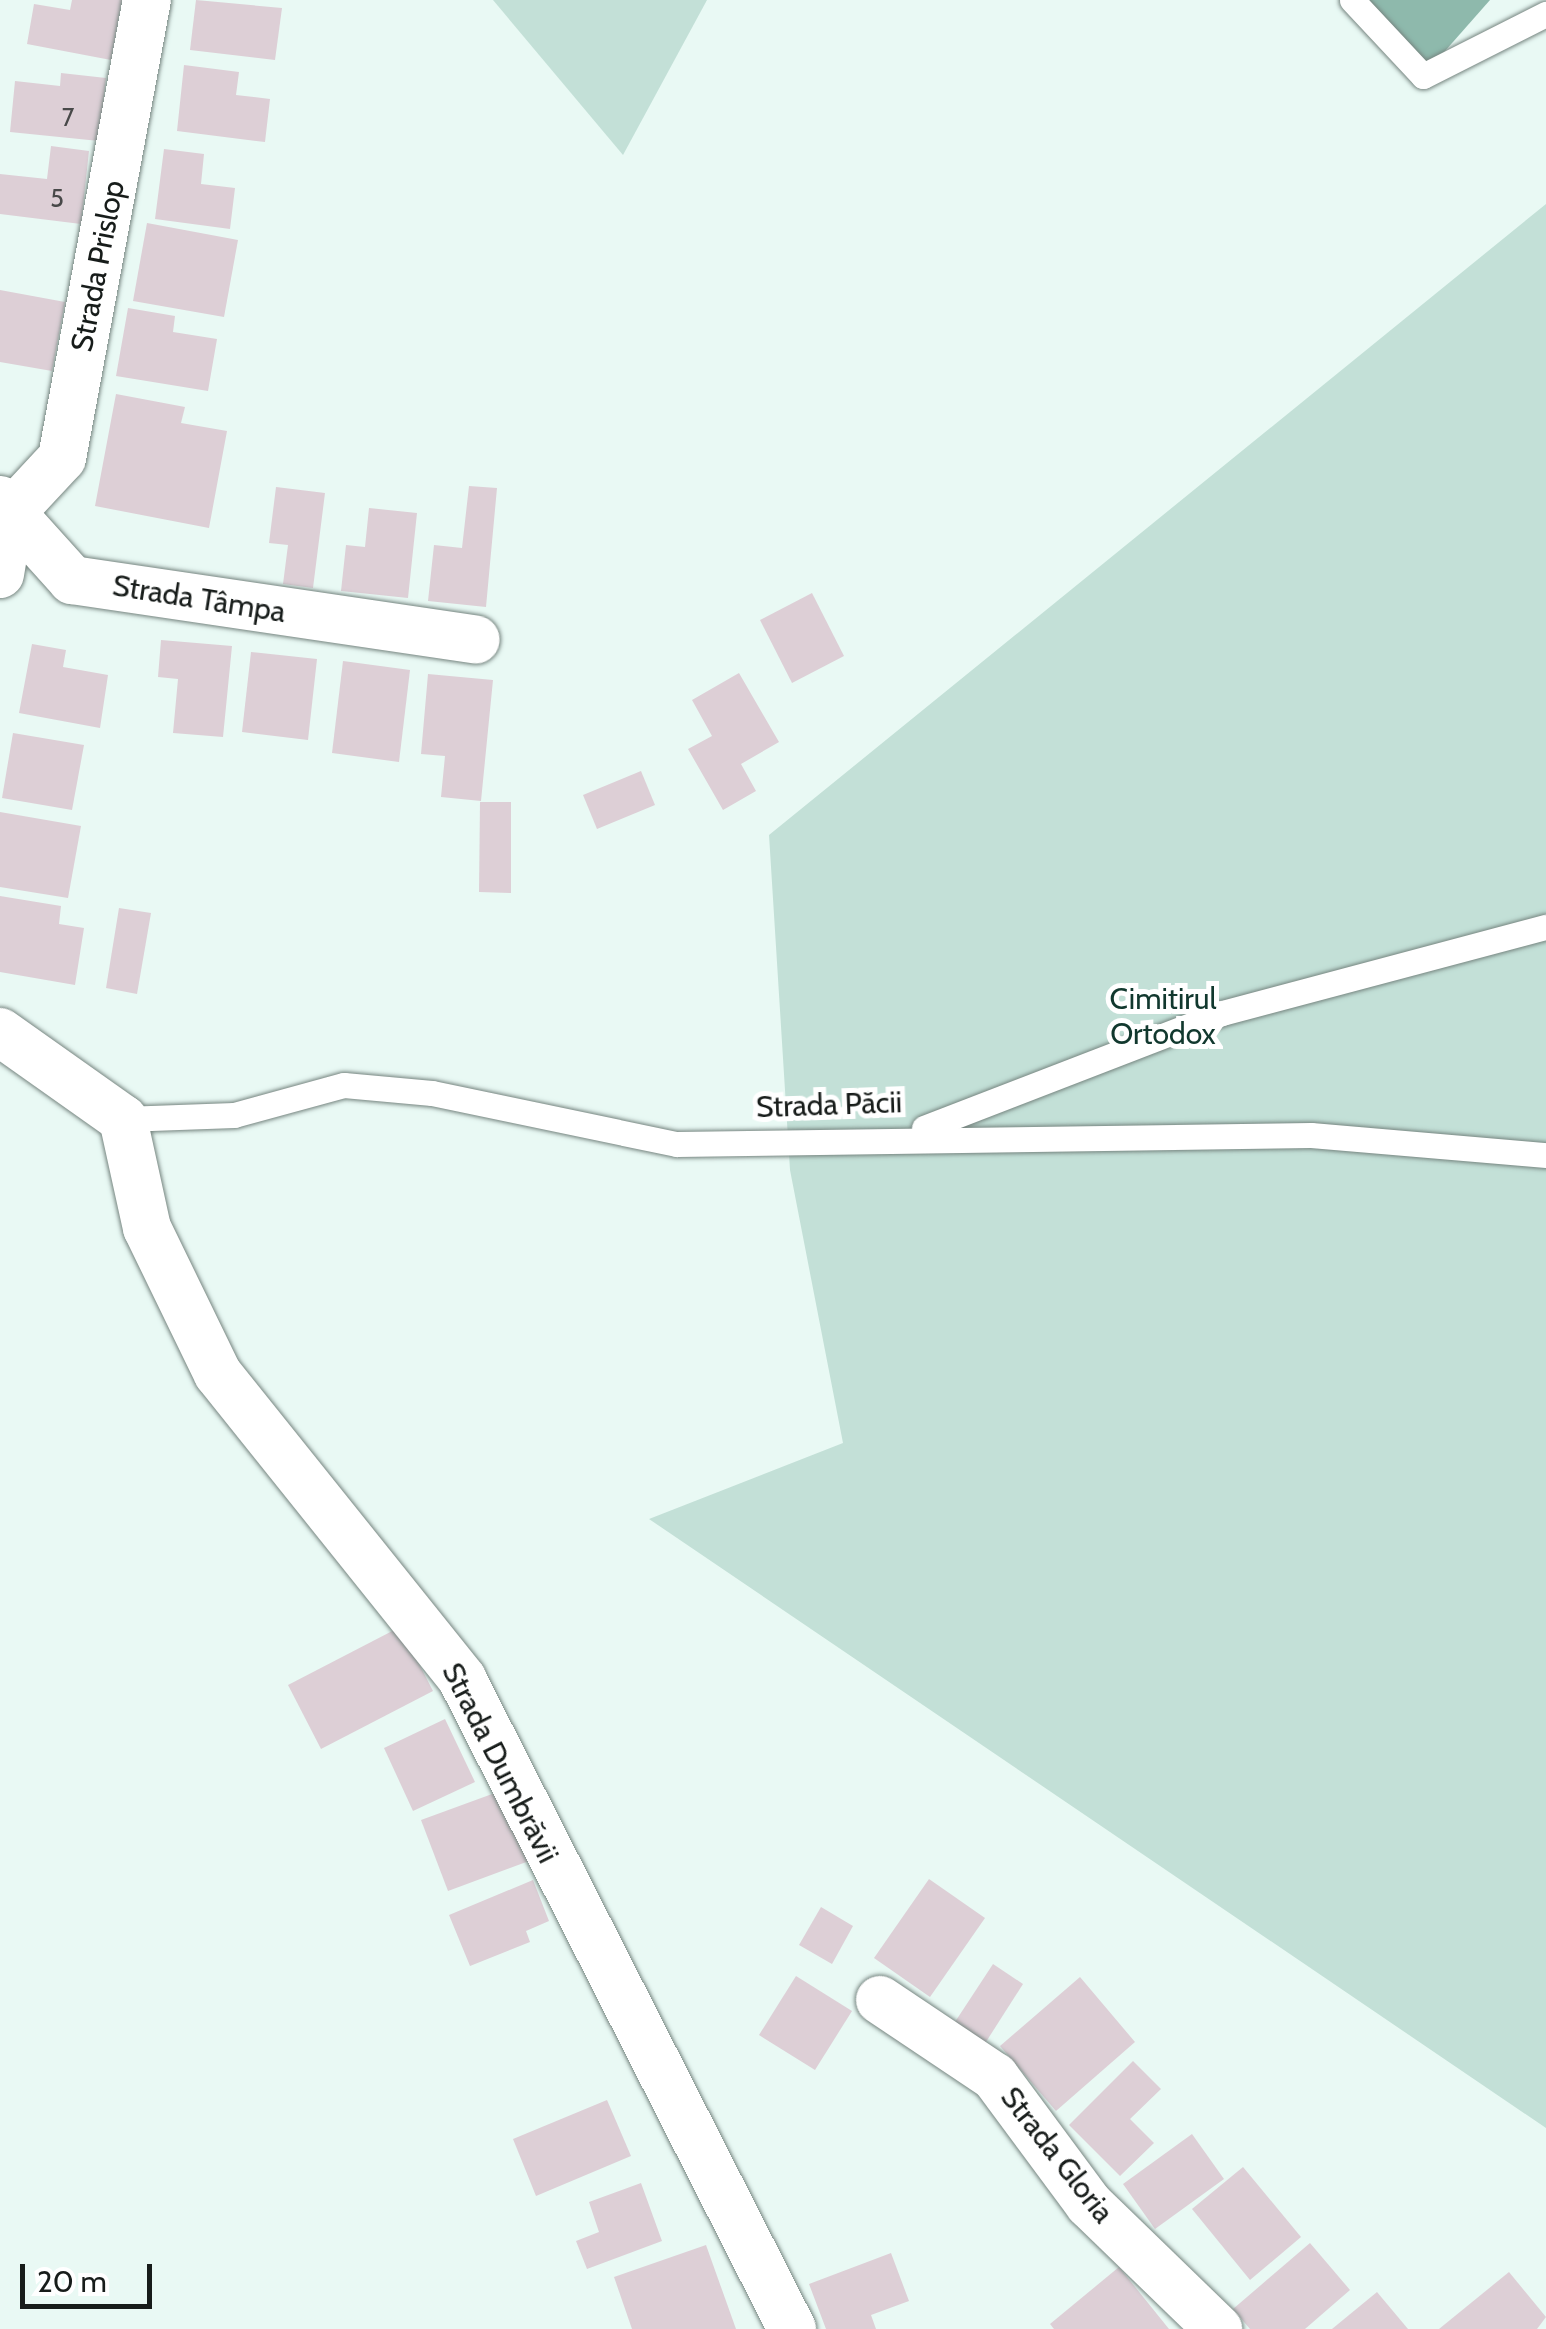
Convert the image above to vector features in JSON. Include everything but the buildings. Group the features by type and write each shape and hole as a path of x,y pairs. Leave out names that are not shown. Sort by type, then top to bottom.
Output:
{"street":[{"name":"Strada Prislop","path":"5,507 62,458 147,0"},
{"path":"0,574 5,507"},
{"name":"Strada Tâmpa","path":"5,507 72,580 476,640"},
{"path":"0,1032 123,1118"},
{"name":"Strada Dumbrăvii","path":"123,1118 147,1228 218,1374 462,1679 792,2329"},
{"name":"Strada Gloria","path":"880,2000 996,2076 1089,2204 1218,2329"}],"lane":[{"path":"1352,0 1423,76 1546,14"},
{"path":"908,1134 1222,1013 1546,928"},
{"name":"Strada Păcii","path":"123,1118 234,1115 344,1086 432,1093 678,1144 908,1134 1311,1135 1546,1155"}],"green space":[{"path":"493,0 707,0 623,155"},
{"path":"1352,0 1490,0 1423,76"},
{"name":"Cimitirul Ortodox","path":"1546,204 1546,2128 649,1519 843,1443 790,1170 769,835"}]}
